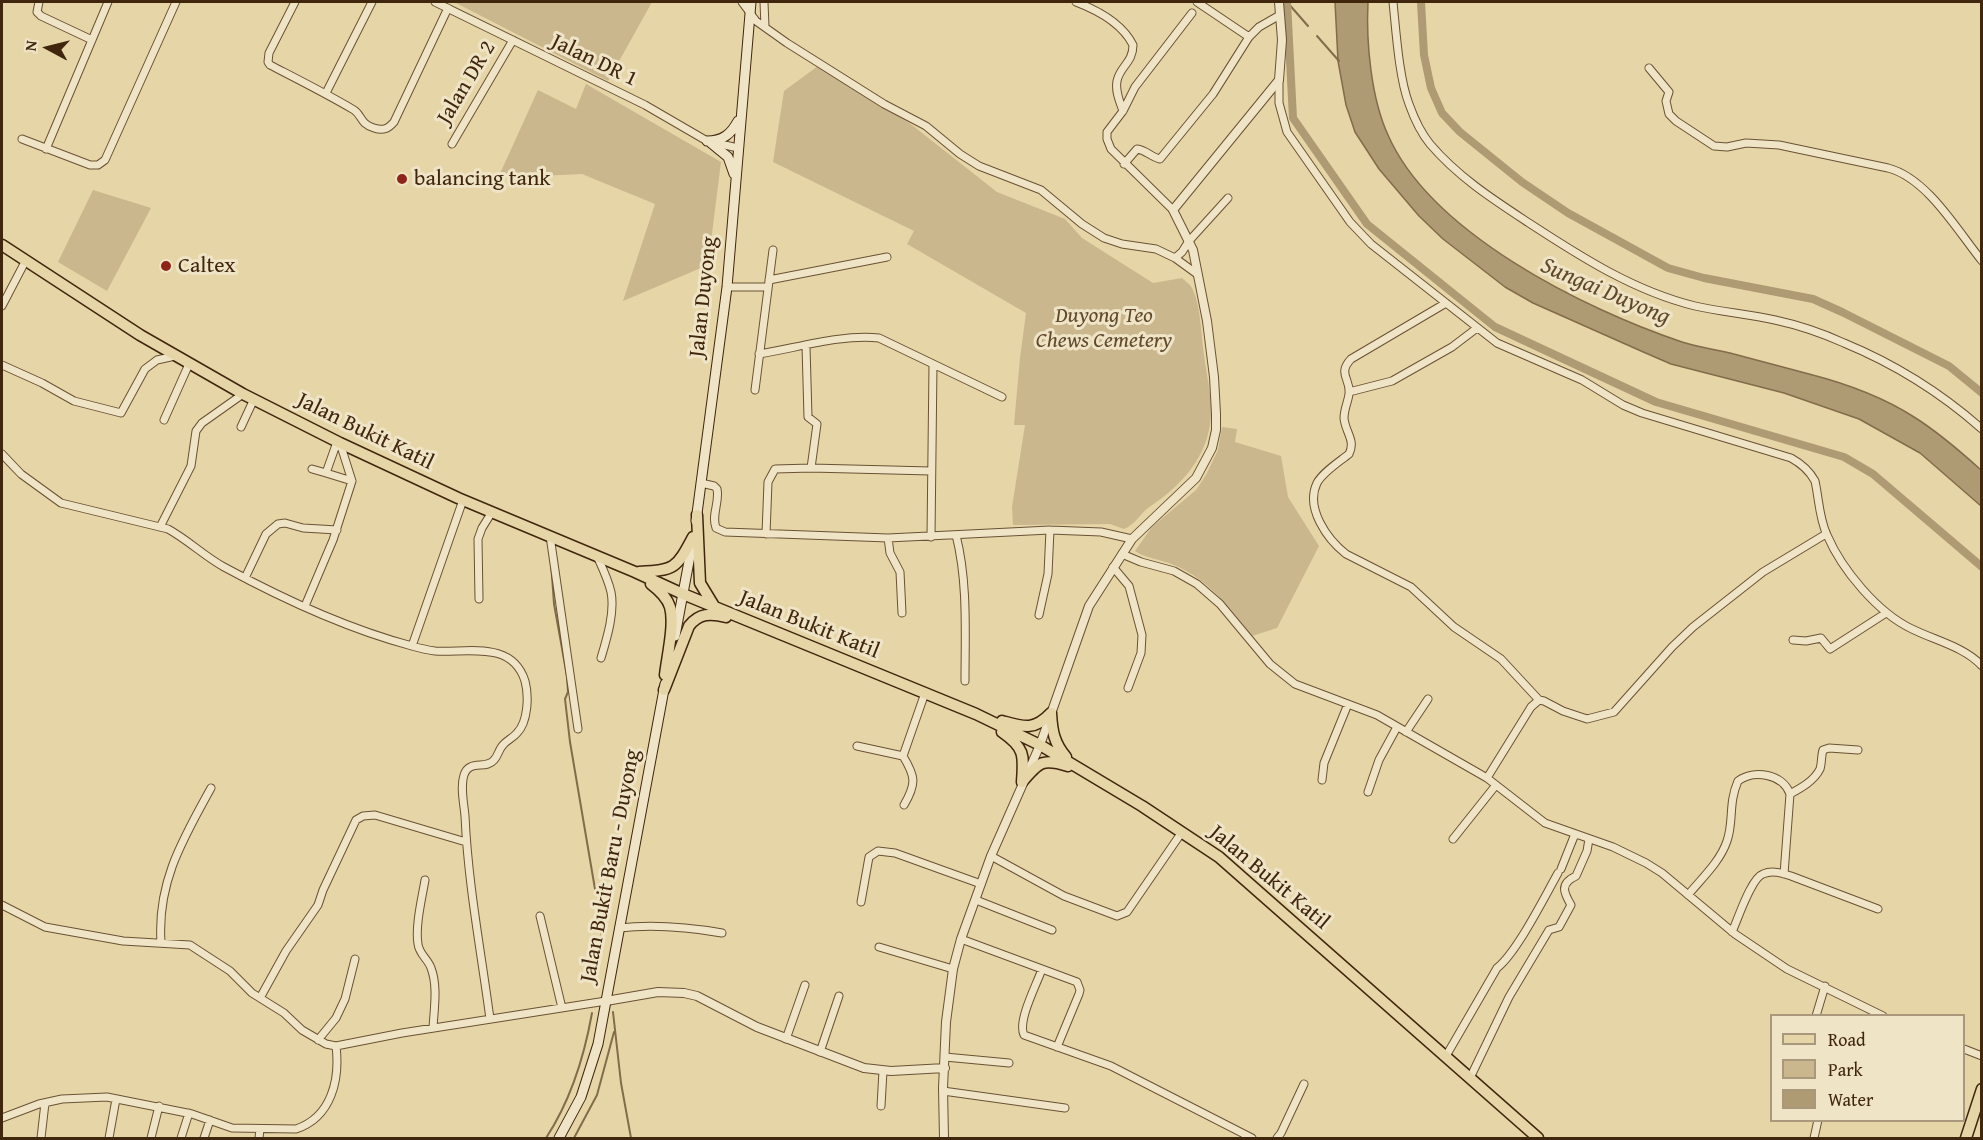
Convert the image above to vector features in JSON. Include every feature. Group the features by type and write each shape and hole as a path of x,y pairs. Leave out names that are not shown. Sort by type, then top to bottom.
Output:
{"main road":[{"name":"Jalan Duyong","path":"683,594 697,515 727,287 751,2"},
{"path":"709,142 729,135 738,120 741,108"},
{"path":"709,142 728,157 736,179"},
{"name":"Jalan Bukit Katil","path":"2,245 175,356 339,443 464,500 753,624 976,714 1040,745 1219,857 1538,1138"},
{"path":"697,515 700,583 715,607"},
{"path":"635,572 671,569 680,562 693,537"},
{"path":"635,572 659,590 670,608 664,690"},
{"name":"Jalan Bukit Baru - Duyong","path":"559,1138 581,1097 598,1044 683,594"},
{"path":"664,690 689,626 694,620 702,615 715,614 753,624"},
{"path":"976,714 1023,727 1042,722 1051,713"},
{"path":"1051,713 1052,733 1058,748 1072,764"},
{"path":"976,714 1016,742 1024,760 1022,782"},
{"path":"1022,782 1035,767 1051,761 1088,773"},
{"path":"1966,1138 1982,1089"}],"street":[{"path":"39,2 37,9 39,15 92,40"},
{"path":"46,149 108,2"},
{"path":"22,139 90,165 98,165 105,160 176,2"},
{"path":"295,2 269,54 268,62 326,93 358,113 363,123 376,129 389,128 394,122 448,8"},
{"path":"326,93 372,2"},
{"name":"Jalan DR 1","path":"435,2 645,105 709,142 738,148"},
{"path":"742,2 765,27 831,73 926,126 960,154 979,166 1041,190 1082,224 1104,238 1122,244 1156,249 1175,258 1197,274"},
{"path":"764,2 765,27"},
{"path":"1076,2 1096,10 1124,32 1133,45 1130,60 1119,74 1117,82 1118,97 1123,111"},
{"path":"1197,2 1249,36"},
{"path":"1279,2 1281,40 1279,104 1287,132 1350,222 1371,244 1477,328 1510,350 1582,380 1623,405 1791,458 1800,463 1815,481 1826,534 1850,573 1886,614 1903,625 1963,652 1982,666"},
{"path":"1393,2 1408,103 1420,128 1429,143 1451,166 1492,199 1560,243 1631,284 1695,306 1793,324 1843,342 1896,366 1929,387 1982,429"},
{"path":"944,1138 943,1091 946,1022 953,969 981,884 1022,782 1040,745 1089,606 1131,539 1196,478 1212,448 1216,430 1214,377 1203,299 1193,250 1173,210 1124,164 1111,149 1107,139 1107,132 1123,111 1135,87 1192,13"},
{"path":"1124,164 1137,148 1160,159 1213,94 1249,36 1272,18 1280,15"},
{"name":"Jalan DR 2","path":"452,144 513,40"},
{"path":"1649,68 1669,92 1666,101 1669,114 1714,146 1727,147 1746,143 1779,145 1888,168 1905,174 1926,191 1982,261"},
{"path":"1173,210 1279,80"},
{"path":"1175,258 1228,198"},
{"path":"755,390 773,250"},
{"path":"727,287 768,284 887,257"},
{"path":"2,306 26,260"},
{"path":"1446,303 1351,359 1344,368 1349,392 1344,417 1352,448 1318,481 1315,490 1316,510 1328,537 1346,554 1411,587 1454,627 1501,659 1539,700 1587,719 1614,712 1671,647 1693,627 1763,572 1826,534"},
{"path":"1349,392 1392,381 1452,347 1477,328"},
{"path":"759,354 838,340 879,338 1002,397"},
{"path":"806,346 808,417 817,424 811,468"},
{"path":"2,365 74,401 121,413 145,369 157,360 175,356"},
{"path":"164,420 189,364"},
{"path":"931,537 933,364"},
{"path":"159,527 190,466 196,431 202,423 243,394"},
{"path":"241,427 254,399"},
{"path":"326,473 339,443"},
{"path":"305,606 337,530 352,481 339,443"},
{"path":"2,454 21,474 61,503 159,527 183,537 221,566 344,622 412,646 434,651 485,650 506,655 513,661 525,681 527,695 523,725 517,734 501,748 494,760 470,766 464,776 466,842 490,1019"},
{"path":"766,534 768,482 771,474 780,468 931,471"},
{"path":"312,469 352,481"},
{"path":"701,483 717,489 718,499 713,522 716,528 725,532 888,538 1050,530 1101,532 1131,539"},
{"path":"412,646 464,500"},
{"path":"479,599 478,538 492,512"},
{"path":"245,578 266,534 278,524 337,530"},
{"path":"1039,615 1048,574 1050,530"},
{"path":"956,535 960,551 965,603 965,681"},
{"path":"550,536 578,729"},
{"path":"888,538 891,553 900,572 902,613"},
{"path":"1122,554 1174,571 1197,584 1220,604 1283,676 1307,689 1377,715 1487,778 1545,823 1646,863 1662,873 1732,932 1787,969 1879,1014"},
{"path":"597,556 607,580 612,602 608,636 602,658"},
{"path":"1113,567 1129,586 1142,634 1141,653 1128,688"},
{"path":"1792,640 1806,641 1821,638 1830,649 1886,614"},
{"path":"903,756 925,693"},
{"path":"1407,732 1428,699"},
{"path":"1487,778 1523,718 1539,700"},
{"path":"1322,780 1324,763 1348,704"},
{"path":"1368,792 1379,760 1397,727"},
{"path":"857,746 903,756 912,771 914,781 904,805"},
{"path":"1790,794 1816,775 1820,768 1823,750 1829,748 1858,750"},
{"path":"1688,895 1718,858 1727,842 1731,800 1738,781 1750,775 1774,777 1784,783 1790,794 1784,874"},
{"path":"1453,839 1496,785"},
{"path":"161,942 160,919 165,885 182,843 211,788"},
{"path":"260,998 286,951 318,905 356,820 363,816 375,815 466,842"},
{"path":"992,856 1065,896 1117,916 1127,912 1182,832"},
{"path":"1446,1056 1497,968 1513,949 1559,871 1575,834"},
{"path":"1470,1078 1509,997 1549,930 1558,927 1571,904 1563,890 1571,878 1576,876 1590,843 1589,839"},
{"path":"861,902 869,857 878,850 895,853 981,884"},
{"path":"1732,932 1758,877 1768,873 1784,874 1878,909"},
{"path":"425,880 418,944 422,955 431,967 435,984 433,1028"},
{"path":"976,900 1052,930"},
{"path":"2,905 45,927 123,941 190,945 230,970 242,984 284,1013 302,1030 326,1044 336,1046 658,992 698,996 757,1027 864,1068 883,1071 945,1068"},
{"path":"540,916 562,1008"},
{"path":"619,928 647,925 722,933"},
{"path":"961,939 1073,979 1079,985 1079,994 1057,1047"},
{"path":"879,947 953,969"},
{"path":"318,1040 336,1018 345,999 356,959"},
{"path":"1042,969 1024,1017 1022,1031 1028,1038 1111,1066 1252,1138"},
{"path":"786,1039 805,985"},
{"path":"1817,1014 1825,986"},
{"path":"820,1052 839,996"},
{"path":"2,1118 45,1103 77,1097 116,1099 159,1106 189,1113 232,1128 296,1129 305,1126 315,1118 332,1096 337,1077 336,1046"},
{"path":"1965,1049 1982,1056"},
{"path":"945,1057 1009,1063"},
{"path":"881,1107 883,1071"},
{"path":"1277,1138 1304,1084"},
{"path":"943,1091 1065,1108"},
{"path":"109,1138 116,1099"},
{"path":"41,1138 45,1103"},
{"path":"151,1138 159,1106"},
{"path":"182,1138 189,1113"},
{"path":"204,1138 210,1120"},
{"path":"1814,1138 1818,1122"},
{"path":"260,1129 260,1138"},
{"path":"295,1138 296,1129"}],"green space":[{"path":"454,2 652,2 608,81"},
{"name":"Duyong Teo Chews Cemetery","path":"818,66 908,122 997,192 1065,219 1082,238 1153,283 1182,278 1191,287 1198,309 1209,391 1211,416 1209,431 1198,458 1182,480 1128,527 1124,529 1110,524 1013,525 1012,507 1025,425 1014,425 1026,313 907,244 914,231 773,162 784,91"},
{"path":"586,84 721,162 708,265 623,301 655,204 582,174 498,178 538,90 576,109"},
{"path":"93,190 151,208 107,291 58,262"},
{"path":"1222,427 1237,429 1235,442 1281,456 1288,497 1319,546 1277,628 1252,636 1227,605 1197,578 1174,565 1135,551 1152,527 1196,490 1218,450"}],"water":[{"name":"Sungai Duyong","path":"1335,2 1368,2 1371,70 1377,104 1388,135 1409,171 1438,204 1474,235 1514,263 1557,288 1643,328 1688,344 1836,382 1863,391 1902,410 1940,435 1981,470 1981,506 1920,453 1859,419 1784,393 1671,364 1533,303 1505,287 1443,239 1419,216 1379,169 1355,132 1346,105 1338,61"}],"waterway":[{"path":"1287,2 1308,26"},
{"path":"1287,2 1293,118 1367,224 1495,327 1656,402 1844,457 1873,474 1982,567"},
{"path":"1421,2 1424,55 1431,88 1442,113 1460,132 1522,182 1568,213 1668,268 1704,278 1813,299 1949,366 1982,393"},
{"path":"1317,36 1339,61"},
{"path":"551,562 554,604 567,676 568,692 565,699 570,742 596,895"},
{"path":"597,904 603,946"},
{"path":"613,1012 621,1083 631,1138"},
{"path":"546,1138 563,1109 575,1078 592,1013"},
{"path":"574,1138 597,1095 614,1032"}],"place":[{"name":"balancing tank","path":"402,179"},
{"name":"Caltex","path":"166,266"}]}
